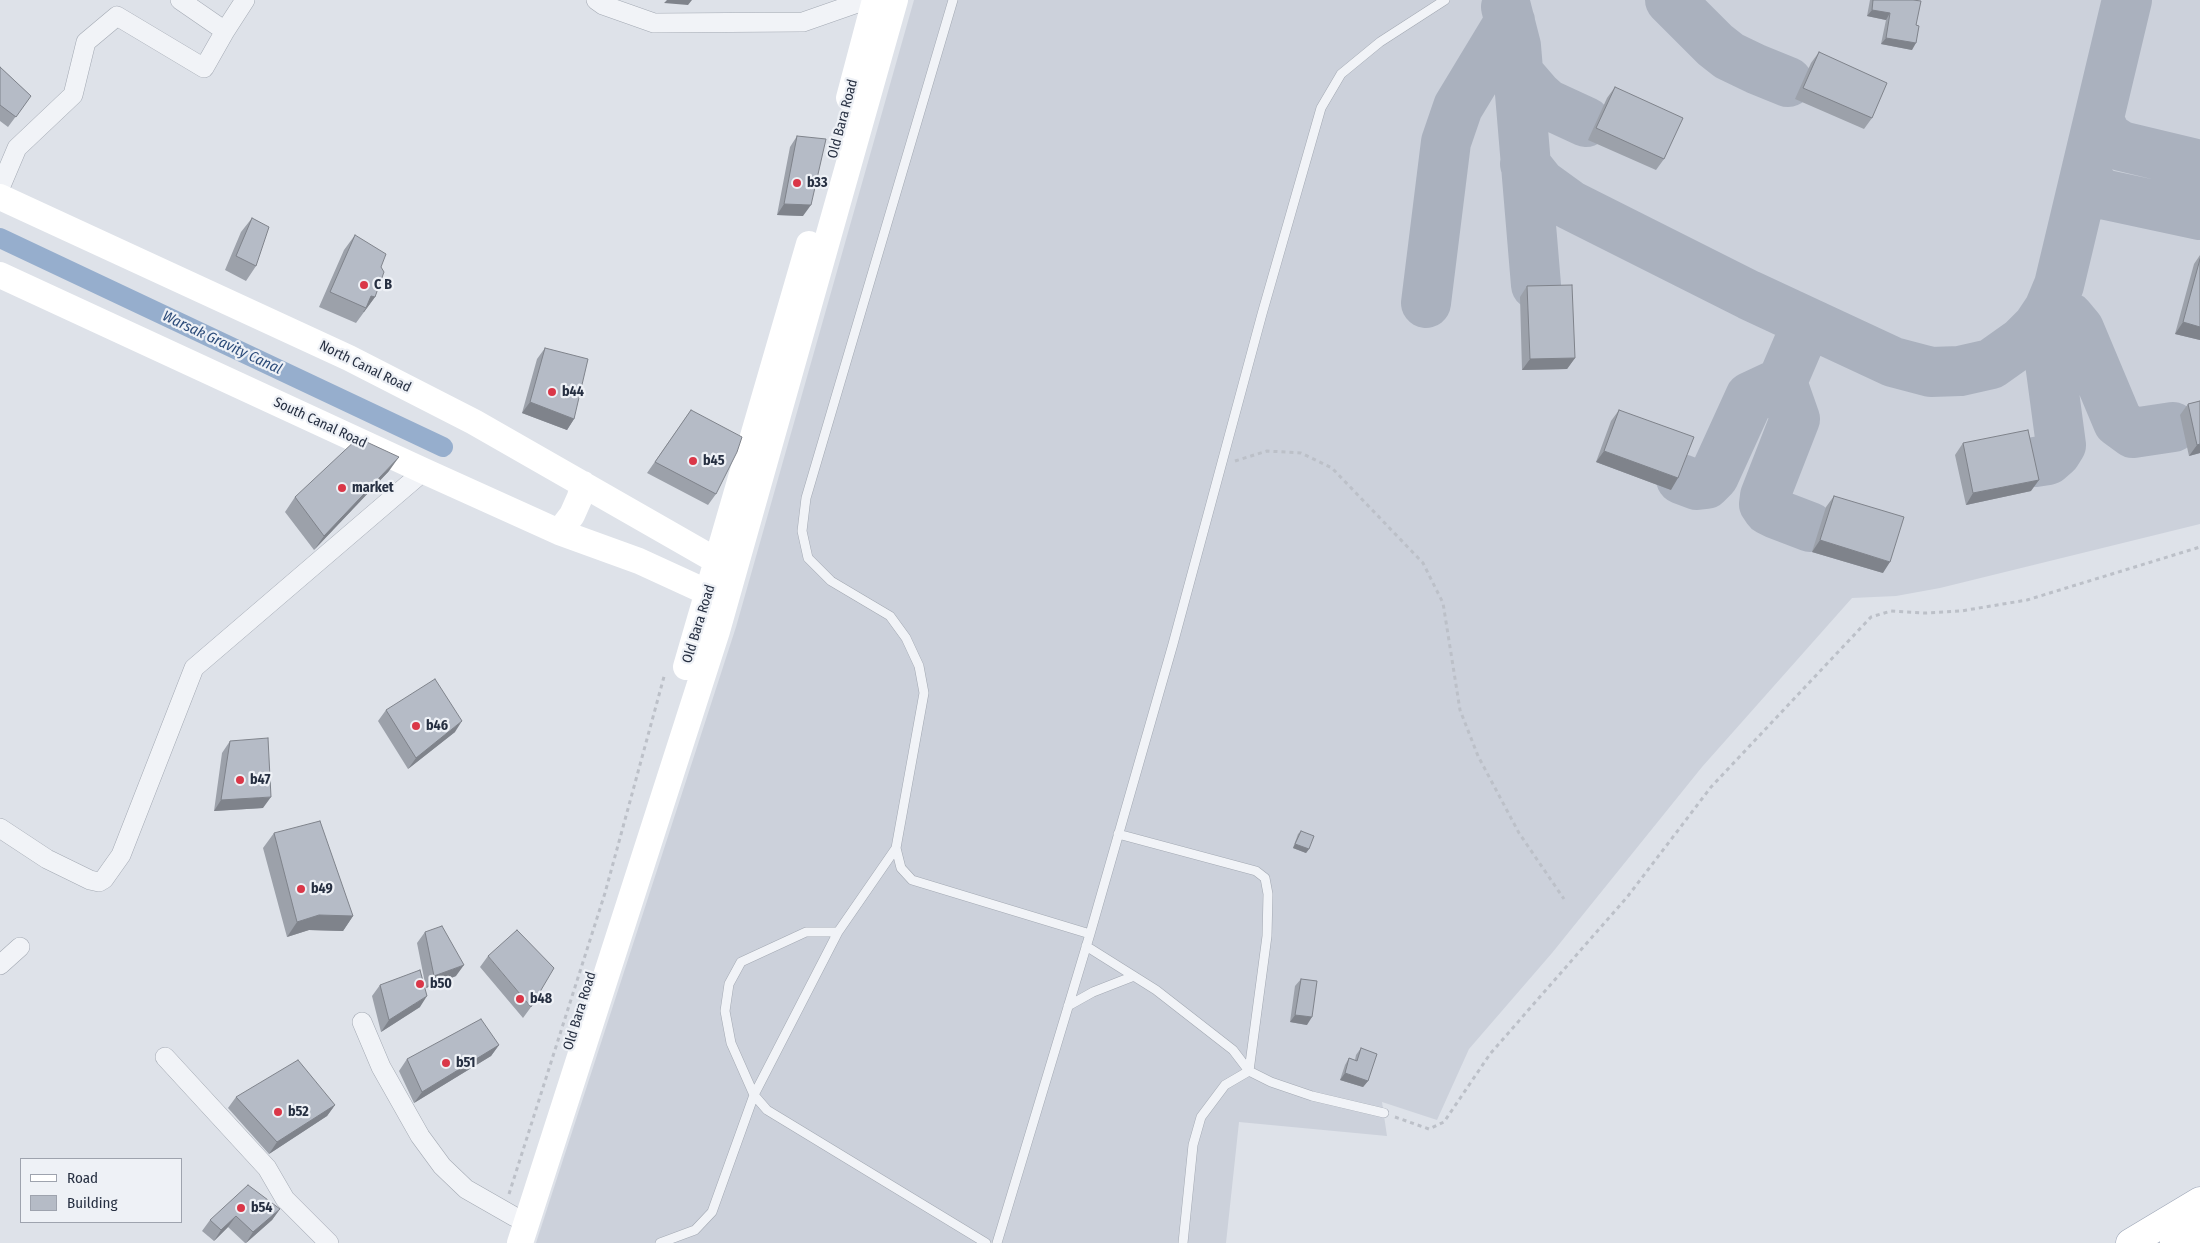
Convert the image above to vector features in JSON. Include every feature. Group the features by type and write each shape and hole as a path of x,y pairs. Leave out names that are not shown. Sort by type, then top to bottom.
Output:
{"main road":[{"name":"Old Bara Road","path":"507,1243 512,1207 533,1165 725,569 842,158 875,0"},
{"path":"842,158 895,0"},
{"name":"North Canal Road","path":"0,197 349,358 474,422 583,484 725,569"},
{"name":"South Canal Road","path":"0,275 424,472 558,532 639,561 717,596"},
{"path":"558,532 572,515 580,498 583,484"},
{"path":"520,1243 717,596"},
{"path":"2165,1237 2200,1201"},
{"path":"2130,1243 2165,1237 2200,1227"}],"street":[{"path":"180,0 225,31"},
{"path":"0,188 17,148 73,95 86,42 117,16 204,68 245,0"},
{"path":"596,0 603,5 654,23 664,23 803,22 866,0"},
{"path":"0,828 47,859 90,880 99,882 104,880 121,855 194,668 424,472"},
{"path":"0,965 20,947"},
{"path":"362,1022 382,1067 420,1136 442,1166 466,1188 512,1207"},
{"path":"165,1057 267,1168 285,1199 329,1243"}],"lane":[{"path":"660,1243 695,1230 712,1212 754,1095 838,932 896,848 924,694 919,666 906,638 890,616 831,581 808,558 802,531 806,498 952,0"},
{"path":"997,1243 1090,934 1223,464 1262,314 1321,108 1341,74 1380,42 1445,0"},
{"path":"1118,834 1256,871 1264,878 1268,894 1267,936 1249,1071"},
{"path":"896,848 901,868 912,880 1090,934"},
{"path":"838,932 806,932 741,962 729,984 725,1011 731,1042 754,1095 767,1110 986,1243"},
{"path":"1086,946 1156,990 1233,1050 1249,1071 1271,1082 1312,1096 1384,1113"},
{"path":"1068,1006 1093,992 1134,976"},
{"path":"1183,1243 1193,1145 1201,1118 1225,1085 1249,1071"}],"path":[{"path":"1223,464 1267,451 1302,453 1317,460 1332,468 1422,563 1443,603 1460,710 1478,756 1519,834 1564,899"},
{"path":"1384,1113 1429,1129 1444,1122 1490,1054 1628,896 1711,787 1871,617 1891,611 1925,613 1961,611 2027,600 2200,547"},
{"path":"512,1207 604,893 666,672"}],"shaded area":[{"path":"914,0 2200,0 2200,524 1940,588 1896,596 1852,598 1702,767 1552,953 1469,1049 1437,1120 1382,1102 1387,1136 1239,1122 1226,1243 536,1243 736,627"}],"building":[{"path":"1873,0 1921,1 1916,25 1919,26 1916,43 1886,38 1890,13 1872,10"},
{"path":"1819,52 1887,83 1872,118 1803,88"},
{"path":"0,67 31,96 16,117 0,105"},
{"path":"1615,87 1683,118 1664,159 1596,128"},
{"name":"b33","path":"797,136 826,139 811,205 784,204"},
{"path":"252,218 269,227 256,266 236,256"},
{"path":"355,235 386,254 381,267 384,272 375,297 371,296 366,308 330,292"},
{"path":"2200,259 2200,327 2183,322"},
{"path":"1572,285 1575,358 1530,359 1527,286"},
{"name":"b44","path":"545,348 588,359 574,419 530,402"},
{"path":"2200,401 2200,444 2197,445 2188,404"},
{"name":"b45","path":"691,410 742,437 737,452 716,494 655,462"},
{"path":"1619,410 1694,437 1678,478 1604,451"},
{"path":"2028,430 2039,480 1973,493 1963,443"},
{"name":"market","path":"358,438 399,457 324,536 295,497"},
{"path":"1834,496 1904,517 1890,562 1820,540"},
{"name":"b46","path":"435,679 462,721 416,758 386,710"},
{"name":"b47","path":"268,738 271,797 221,800 230,741"},
{"name":"b49","path":"320,821 353,916 319,915 297,922 274,833"},
{"path":"1301,831 1314,836 1309,849 1295,844"},
{"path":"442,926 464,965 434,976 425,932"},
{"name":"b48","path":"517,930 554,968 531,1007 488,956"},
{"path":"420,970 427,996 389,1020 380,985"},
{"path":"1301,979 1317,981 1312,1017 1295,1015"},
{"name":"b51","path":"481,1019 499,1045 422,1092 407,1059"},
{"path":"1361,1048 1377,1054 1368,1081 1345,1073 1349,1058 1357,1061"},
{"name":"b52","path":"298,1060 335,1105 277,1142 236,1097"},
{"path":"248,1185 280,1209 253,1232 236,1216 221,1230 210,1220"}],"waterway":[{"name":"Warsak Gravity Canal","path":"0,238 443,447"}],"taxiway":[{"path":"1670,0 1715,45 1729,56 1788,82"},
{"path":"1525,164 1541,184 1570,205 1749,295 1893,362 1931,372 1960,371 1991,364 2022,342 2037,327 2049,309 2059,285 2127,0"},
{"path":"1506,7 1516,46 1536,285"},
{"path":"1426,303 1446,142 1458,107 1510,21"},
{"path":"1519,74 1547,104 1586,122"},
{"path":"2099,121 2107,137 2121,146 2200,165"},
{"path":"2085,179 2102,194 2200,215"},
{"path":"2049,309 2069,317 2079,329 2118,422 2133,433 2173,427"},
{"path":"2035,462 2048,460 2061,445 2044,318"},
{"path":"1810,527 1776,514 1768,510 1764,504 1765,496 1795,419 1782,382 1800,340 1818,327"},
{"path":"1681,479 1697,485 1706,484 1714,476 1750,397 1782,382"}],"place":[{"name":"b33","path":"797,183"},
{"name":"C B","path":"364,285"},
{"name":"b44","path":"552,392"},
{"name":"b45","path":"693,461"},
{"name":"market","path":"342,488"},
{"name":"b46","path":"416,726"},
{"name":"b47","path":"240,780"},
{"name":"b49","path":"301,889"},
{"name":"b50","path":"420,984"},
{"name":"b48","path":"520,999"},
{"name":"b51","path":"446,1063"},
{"name":"b52","path":"278,1112"},
{"name":"b54","path":"241,1208"}]}
